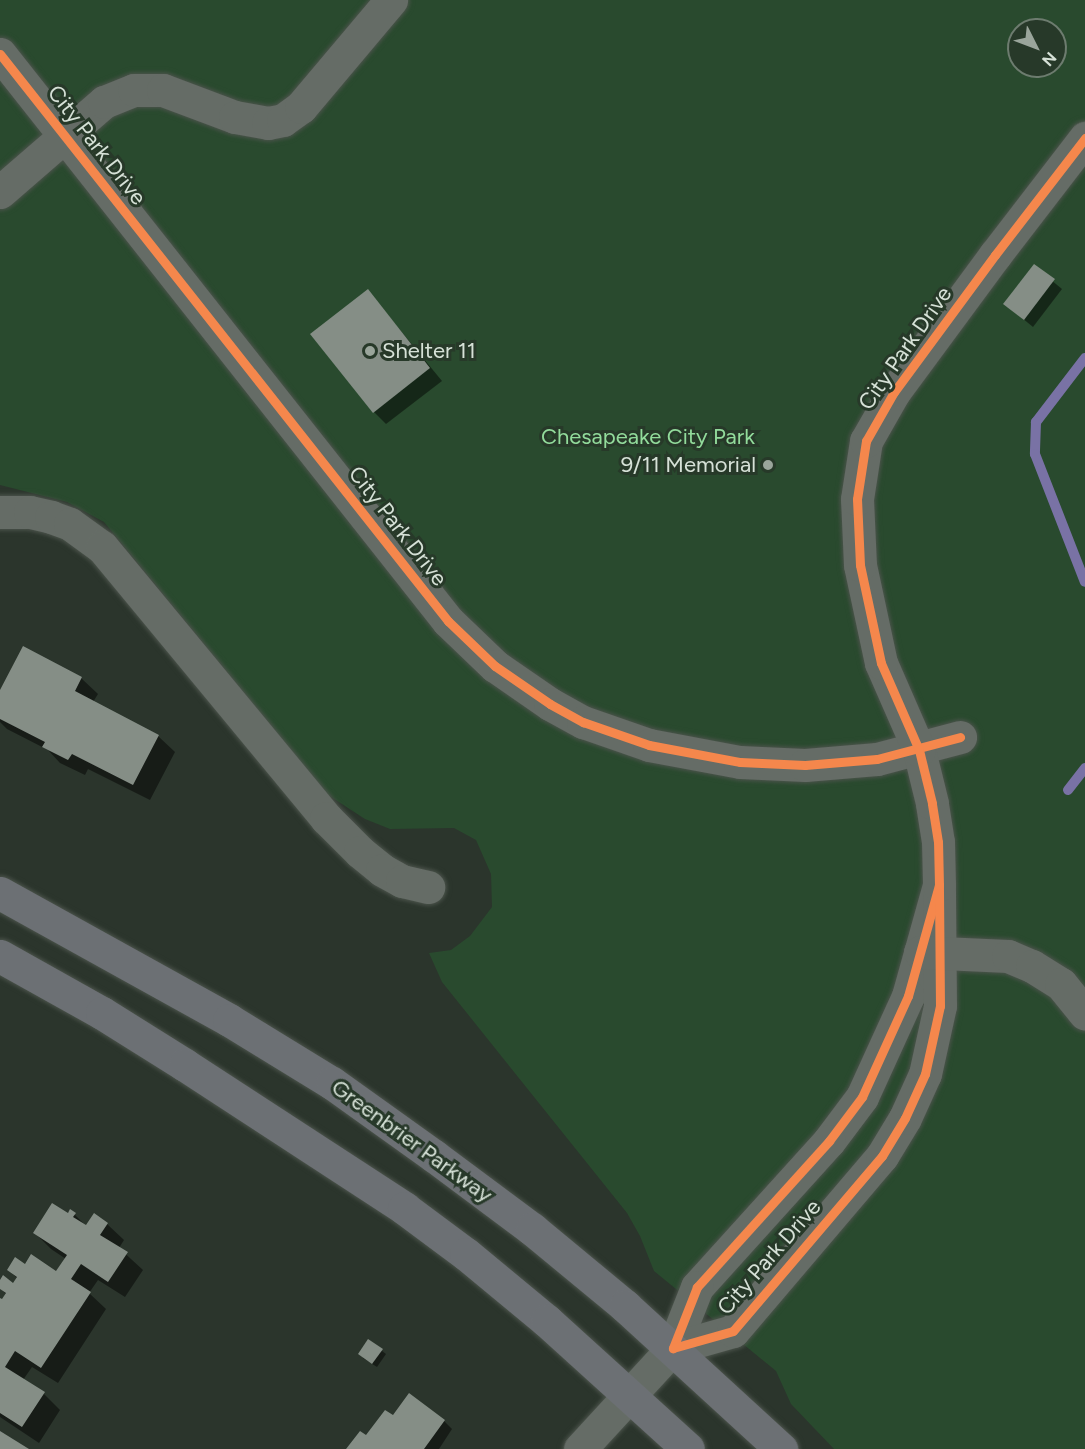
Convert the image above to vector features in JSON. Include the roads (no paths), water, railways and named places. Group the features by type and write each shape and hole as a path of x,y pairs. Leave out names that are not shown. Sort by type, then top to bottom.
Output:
{"main road":[{"name":"Greenbrier Parkway","path":"0,893 229,1020 332,1083 532,1228 673,1348 781,1449"},
{"path":"0,956 102,1013 176,1059 404,1208 466,1254 538,1314 688,1449"}],"street":[{"path":"0,192 110,98 134,90 163,90 235,117 268,123 284,120 301,107 391,0"},
{"name":"City Park Drive","path":"0,54 448,621 495,666 550,704 583,722 648,745 740,762 775,765 878,759 919,750 960,737"},
{"name":"City Park Drive","path":"673,1348 733,1331 882,1155 905,1118 925,1074 939,1006 930,953 939,885 938,842 932,803 919,750 881,663 860,565 857,499 866,441 894,392 1085,138"},
{"path":"0,512 30,512 51,517 78,529 102,547 332,825 382,870 402,881 428,887"},
{"path":"930,953 1008,956 1032,966 1061,984 1085,1014"},
{"name":"City Park Drive","path":"673,1348 697,1287 829,1141 862,1097 930,953"},
{"path":"580,1449 673,1348"}],"waterway":[{"path":"1085,358 1036,422 1035,454 1085,582"},
{"path":"1068,790 1085,768"}],"place":[{"name":"Shelter 11","path":"370,351"},
{"name":"9/11 Memorial","path":"768,465"}],"park label":[{"name":"Chesapeake City Park","path":"648,437"}]}
